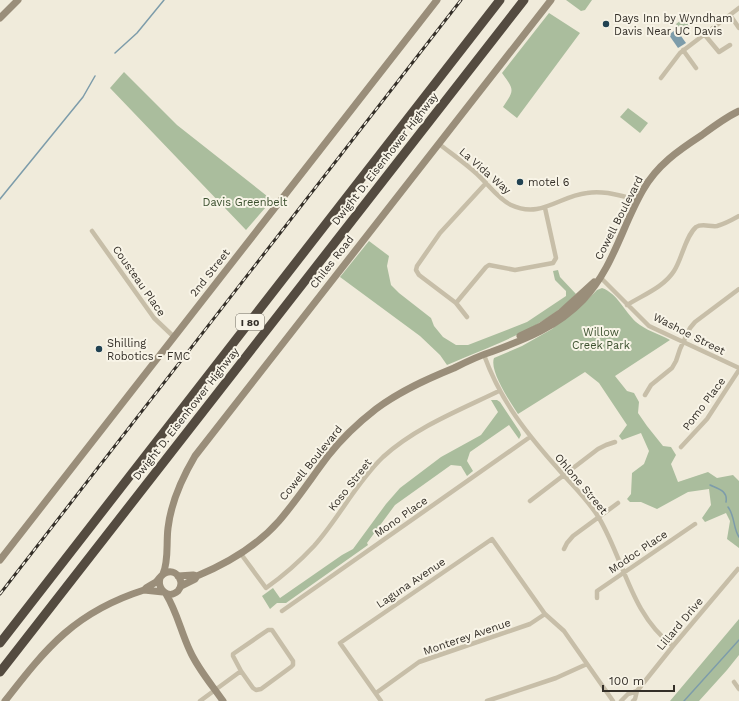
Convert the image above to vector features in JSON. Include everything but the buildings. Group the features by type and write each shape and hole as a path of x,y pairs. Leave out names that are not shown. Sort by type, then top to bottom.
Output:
{"highway":[{"name":"Dwight D. Eisenhower Highway","path":"0,643 500,0"},
{"name":"Dwight D. Eisenhower Highway","path":"0,672 524,0"}],"street":[{"path":"0,18 18,0"},
{"name":"2nd Street","path":"0,560 437,0"},
{"name":"Chiles Road","path":"168,554 168,528 171,511 177,490 185,472 195,456 551,0"},
{"path":"661,78 683,50 739,8"},
{"path":"730,15 739,28"},
{"path":"704,34 719,52 730,45"},
{"path":"683,50 696,68"},
{"name":"Cowell Boulevard","path":"179,589 195,579 197,576 226,563 241,554 257,542 279,521 329,454 344,437 382,405 410,388 487,353 548,322 576,299 590,285 599,279 624,233 644,188 656,172 672,156 720,121 739,111"},
{"name":"La Vida Way","path":"439,144 470,168 510,205 526,209 544,208 571,196 587,192 603,192 638,200"},
{"path":"467,317 456,303 419,275 416,270 417,266 440,233 486,183"},
{"path":"456,303 483,269 489,265 515,270 554,263 556,258 544,208"},
{"path":"627,305 664,282 670,276 675,270 696,227 700,225 716,226 739,216"},
{"name":"Cousteau Place","path":"92,231 154,318 174,337"},
{"name":"Washoe Street","path":"599,279 649,326 739,369"},
{"path":"645,395 651,385 672,368 690,328 695,322 739,289"},
{"name":"Ohlone Street","path":"487,353 499,390 512,413 530,437 598,517 639,605 659,634 673,646"},
{"name":"Pomo Place","path":"681,447 707,419 739,369"},
{"name":"Koso Street","path":"241,554 266,588 287,572 314,546 371,471 383,458 420,430 499,390"},
{"name":"Mono Place","path":"282,611 530,437"},
{"path":"530,501 598,449 606,444 615,442"},
{"path":"564,549 573,536 618,503"},
{"name":"Modoc Place","path":"597,598 597,591 695,524"},
{"name":"Laguna Avenue","path":"376,693 340,643 492,539 545,614"},
{"path":"168,554 180,579 175,611"},
{"path":"168,554 166,569 161,576 159,586 165,593 175,611 182,633 192,655 223,701"},
{"name":"Lillard Drive","path":"633,701 637,691 738,569"},
{"path":"5,701 42,654 66,632 102,607 144,590 168,572 177,574"},
{"name":"Cowell Boulevard","path":"177,574 188,576 193,574 197,576"},
{"path":"144,590 170,594 179,589"},
{"path":"545,614 564,631 613,701"},
{"name":"Monterey Avenue","path":"376,693 419,662 530,624 545,614"},
{"path":"268,630 272,630 283,644 293,661 293,664 261,689 256,690 241,671 233,654 268,630"},
{"path":"487,701 556,678 587,664"},
{"path":"200,701 241,671"},
{"path":"734,682 739,689"},
{"name":"Lillard Drive","path":"621,701 628,694 637,691"},
{"path":"376,693 381,701"}],"green space":[{"path":"566,0 592,0 585,10 581,11"},
{"path":"549,13 580,33 517,118 503,107 512,90 502,73"},
{"path":"685,17 690,25 681,31 676,24"},
{"name":"Davis Greenbelt","path":"124,72 177,125 272,200 246,230 110,88"},
{"path":"628,108 648,123 640,133 620,117"},
{"path":"369,241 389,256 387,266 391,285 431,318 434,326 443,337 456,345 468,345 527,322 566,296 566,291 555,280 553,271 558,270 560,277 576,294 564,306 533,327 498,344 447,365 440,355 420,336 340,277"},
{"name":"Willow Creek Park","path":"602,288 612,294 636,322 648,330 670,340 615,376 627,391 634,393 639,402 638,413 647,426 663,446 671,447 676,455 671,464 678,482 708,472 717,478 733,475 739,481 739,548 727,539 730,521 726,513 705,522 702,518 711,505 709,489 688,492 657,509 641,502 630,502 627,499 631,494 632,473 644,464 649,451 641,433 622,440 619,436 627,425 599,383 585,372 518,414 506,395 495,371 493,364 494,358 522,346 552,329 597,290"},
{"path":"491,400 497,400 500,402 520,432 521,435 519,439 509,425 470,452 467,461 473,471 467,476 461,466 451,465 395,505 367,543 368,545 286,603 277,603 270,609 262,596 273,588 280,598 353,549 386,504 400,488 441,457 481,435 498,412"},
{"path":"739,619 739,655 727,670 699,701 670,701"}],"water":[{"path":"676,29 686,43 678,48 669,35"}],"waterway":[{"path":"115,53 137,33 164,0"},
{"path":"0,199 83,97 95,76"},
{"path":"710,485 720,489 726,495 726,502"},
{"path":"728,507 732,514 739,537"},
{"path":"684,701 739,640"}],"railway":[{"path":"0,594 461,0"}],"place":[{"name":"Days Inn by Wyndham Davis Near UC Davis","path":"606,24"},
{"name":"motel 6","path":"520,182"},
{"name":"Shilling Robotics - FMC","path":"99,349"}]}
